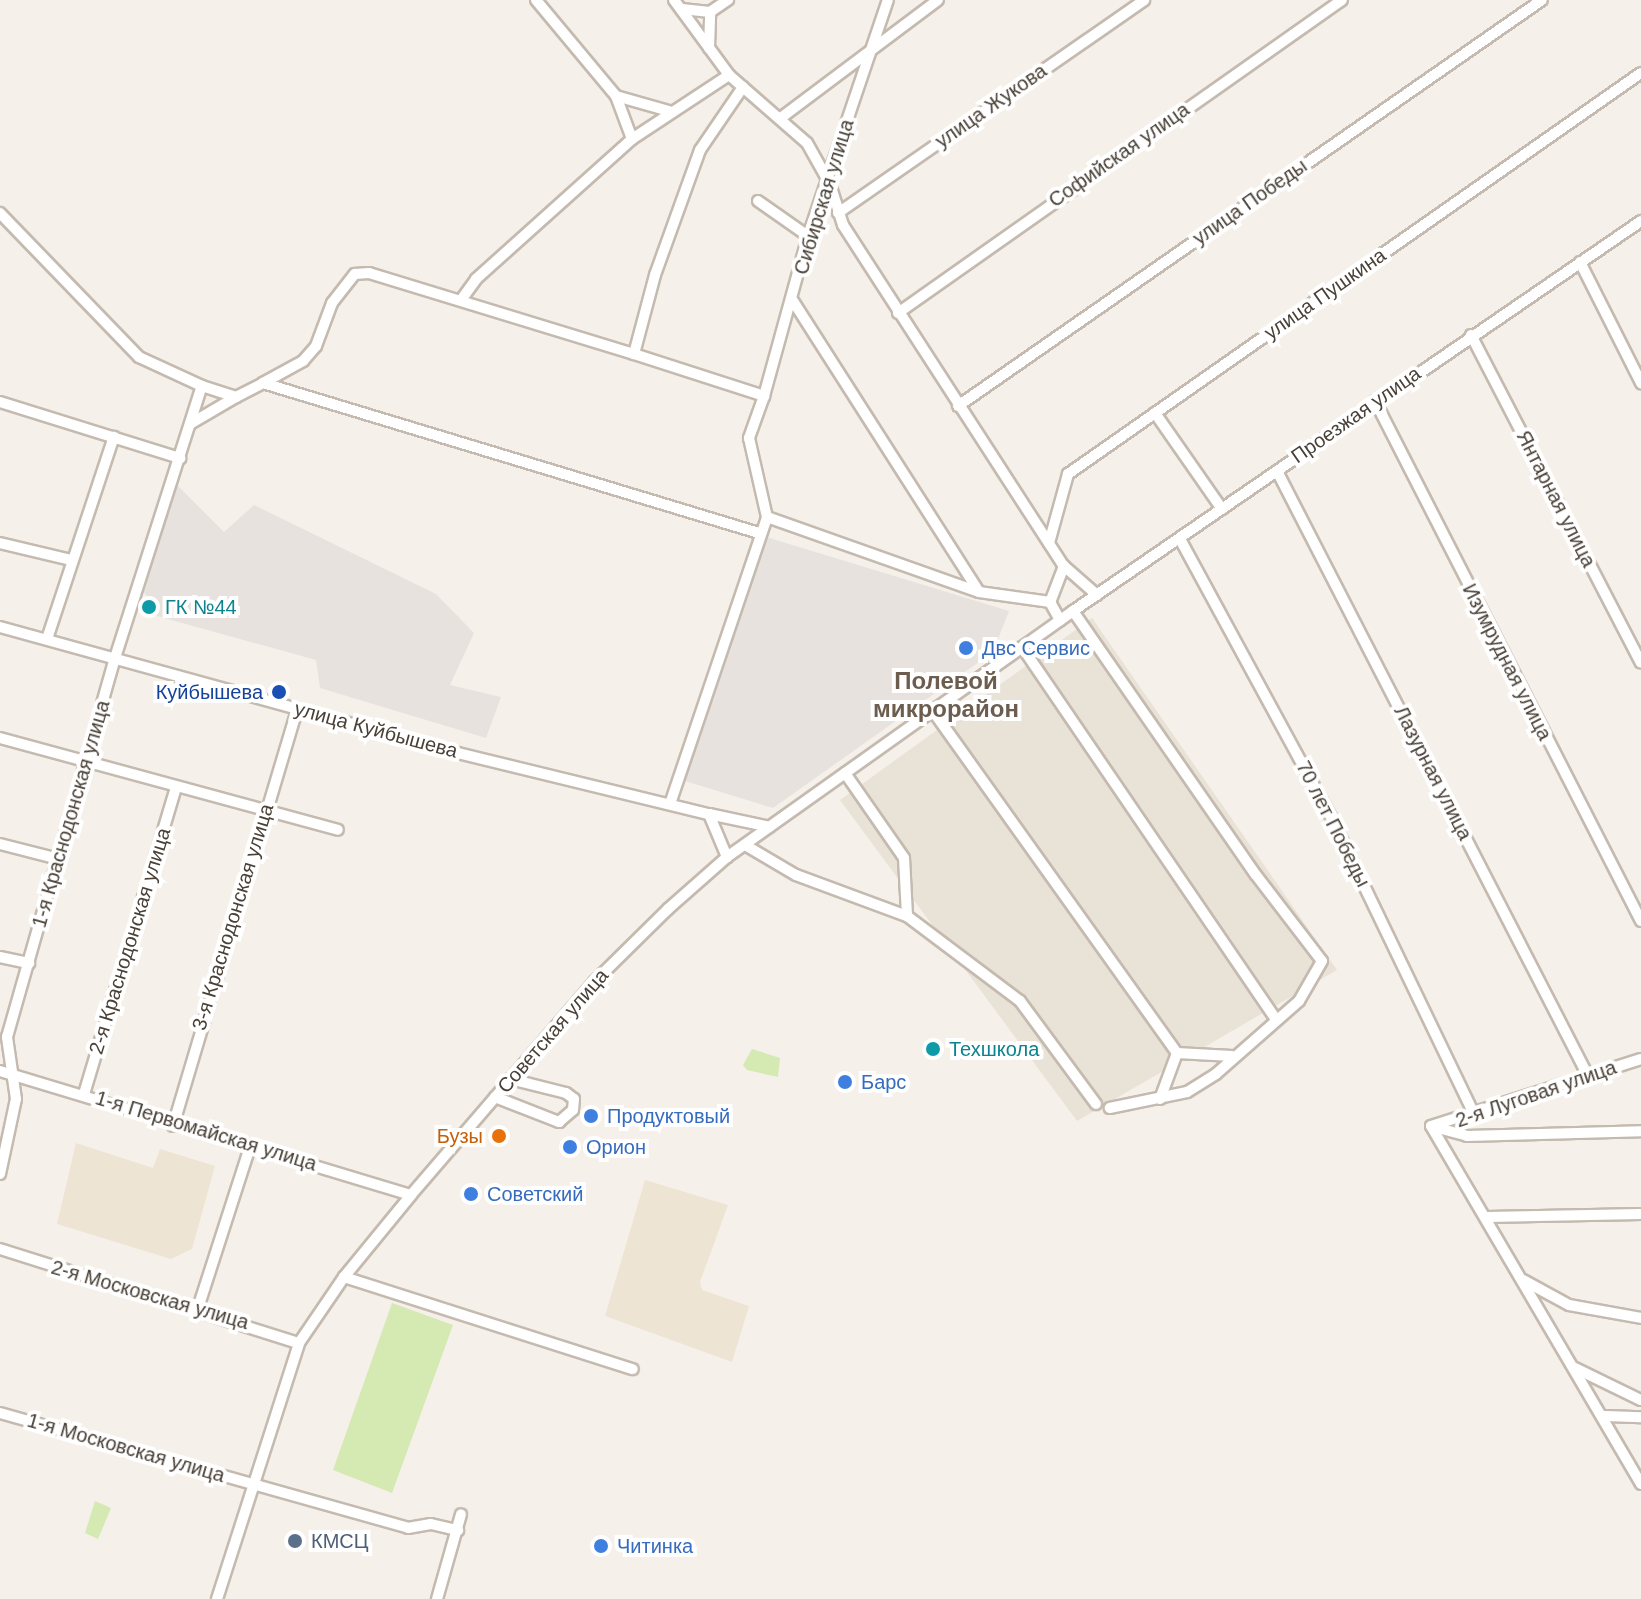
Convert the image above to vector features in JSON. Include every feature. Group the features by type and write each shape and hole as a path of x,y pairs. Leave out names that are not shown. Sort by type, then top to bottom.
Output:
{"street":[{"path":"536,0 616,96 632,139"},
{"path":"676,4 692,13 710,12 728,0"},
{"name":"Сибирская улица","path":"767,517 749,438 793,301 808,236 830,184 870,47 888,0"},
{"path":"782,117 870,47 938,0"},
{"name":"улица Жукова","path":"838,213 1144,0"},
{"name":"Софийская улица","path":"898,313 1342,0"},
{"name":"улица Победы","path":"958,406 1542,0"},
{"path":"676,4 729,75 782,117 807,143 830,184 838,213 898,313 1064,566 1097,595"},
{"path":"709,48 710,12"},
{"name":"улица Пушкина","path":"1049,543 1068,474 1641,73"},
{"path":"461,300 476,279 632,139 669,111 687,105 729,75"},
{"path":"634,354 655,275 700,150 743,87"},
{"path":"616,96 669,111"},
{"path":"758,201 808,236"},
{"path":"0,213 139,357 202,386 236,397"},
{"name":"Проезжая улица","path":"1073,611 1471,335 1640,224"},
{"path":"1580,262 1641,383"},
{"path":"190,424 303,361 316,346 332,303 355,274 369,273 764,396"},
{"path":"793,301 979,592"},
{"name":"Янтарная улица","path":"1471,335 1641,663"},
{"path":"263,383 759,533"},
{"name":"1-я Краснодонская улица","path":"0,1174 13,1119 14,1075 7,1037 114,661 202,386"},
{"name":"Изумрудная улица","path":"1375,401 1641,921"},
{"path":"0,402 180,458"},
{"path":"1155,413 1222,509"},
{"path":"47,639 114,437"},
{"name":"Лазурная улица","path":"1277,471 1588,1076"},
{"path":"670,804 759,533 767,517 979,592 1050,602"},
{"name":"70 лет Победы","path":"1180,539 1332,819 1474,1114"},
{"path":"0,543 71,560"},
{"path":"1050,602 1064,566"},
{"path":"1050,602 1060,620"},
{"path":"1073,611 1256,875 1322,961 1299,1001 1232,1056 1216,1074 1187,1092 1110,1108"},
{"name":"Советская улица","path":"217,1599 299,1343 344,1277 411,1195 594,982 727,857 1073,611"},
{"name":"улица Куйбышева","path":"0,627 114,661 770,827"},
{"path":"1022,647 1276,1020"},
{"name":"3-я Краснодонская улица","path":"173,1126 298,708"},
{"path":"933,711 1177,1053"},
{"path":"0,738 338,830"},
{"path":"845,773 904,858 907,916"},
{"name":"2-я Краснодонская улица","path":"84,1094 176,787"},
{"path":"709,814 727,857"},
{"path":"0,844 59,859"},
{"path":"745,845 796,875 907,916 1020,1001 1096,1104"},
{"path":"0,957 29,963"},
{"path":"1177,1053 1232,1056"},
{"path":"1160,1099 1177,1053"},
{"name":"2-я Луговая улица","path":"1434,1127 1641,1059"},
{"name":"1-я Первомайская улица","path":"0,1071 84,1094 173,1126 251,1144 411,1195"},
{"path":"495,1097 559,1122 573,1110 574,1099 566,1093 510,1079"},
{"path":"1434,1127 1467,1136 1641,1131"},
{"path":"1434,1127 1567,1363 1606,1416 1641,1484"},
{"path":"198,1308 251,1144"},
{"path":"1487,1217 1641,1214"},
{"name":"2-я Московская улица","path":"0,1249 198,1308 299,1343"},
{"path":"344,1277 633,1369"},
{"path":"1520,1279 1569,1305 1641,1318"},
{"path":"1567,1363 1641,1400"},
{"name":"1-я Московская улица","path":"0,1413 408,1528 431,1524 458,1530"},
{"path":"1606,1416 1641,1417"},
{"path":"437,1599 461,1514"}],"shaded area":[{"path":"177,485 224,532 254,505 436,594 474,633 450,685 501,697 486,738 320,688 316,660 157,616 144,592"},
{"path":"763,536 1009,611 993,652 773,808 685,781"},
{"path":"1092,618 1337,970 1077,1121 840,800"},
{"path":"76,1143 153,1168 160,1149 215,1166 192,1249 171,1259 57,1224"},
{"path":"645,1180 728,1205 700,1282 702,1290 749,1306 732,1362 605,1316"}],"green space":[{"path":"752,1049 780,1058 778,1077 747,1070 743,1065"},
{"path":"392,1303 453,1325 392,1493 333,1470"},
{"path":"95,1501 111,1508 98,1539 85,1533"}],"place":[{"name":"ГК №44","path":"149,607"},
{"name":"Двс Сервис","path":"966,648"},
{"name":"Куйбышева","path":"279,692"},
{"name":"Техшкола","path":"933,1049"},
{"name":"Барс","path":"845,1082"},
{"name":"Продуктовый","path":"591,1116"},
{"name":"Бузы","path":"499,1136"},
{"name":"Орион","path":"570,1147"},
{"name":"Советский","path":"471,1194"},
{"name":"КМСЦ","path":"295,1541"},
{"name":"Читинка","path":"601,1546"}],"district":[{"name":"Полевой микрорайон","path":"946,695"}]}
